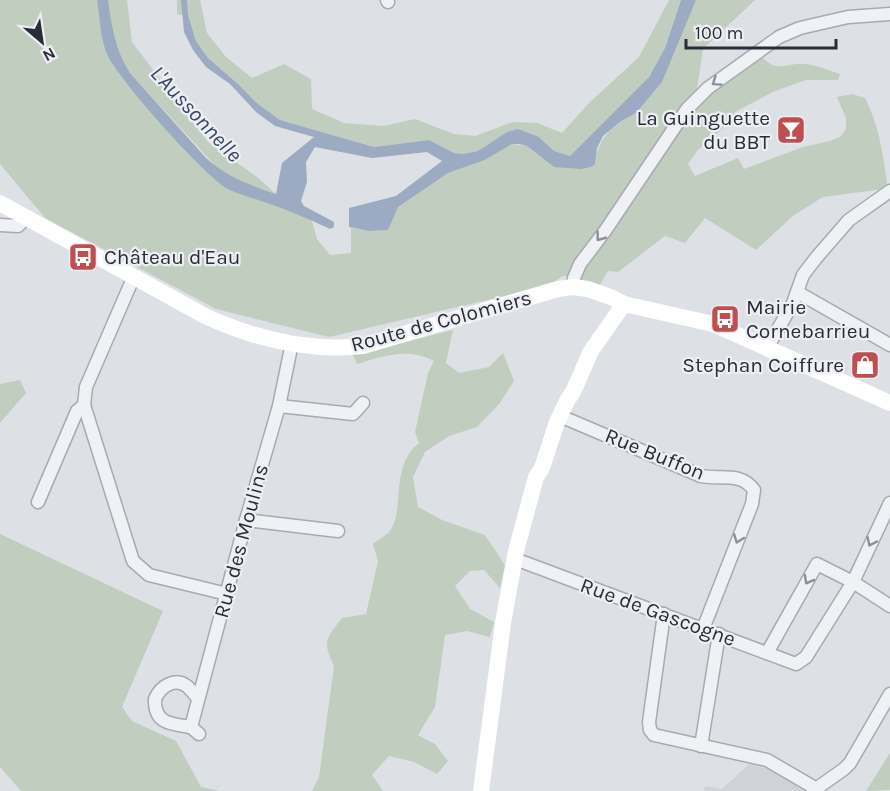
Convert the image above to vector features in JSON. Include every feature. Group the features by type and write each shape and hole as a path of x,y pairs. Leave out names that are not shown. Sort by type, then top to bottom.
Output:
{"street":[{"path":"573,287 580,264 605,231 687,109 708,88 779,37 800,28 848,16 890,14"},
{"path":"766,348 793,303 804,275 834,236 849,220 890,191"},
{"name":"Route de Colomiers","path":"0,203 205,316 231,328 265,339 336,349 363,346 558,289 573,287 601,293 624,304 713,324 890,403"},
{"path":"0,225 18,226 26,218"},
{"path":"134,276 86,387 84,405 133,561 149,575 227,594"},
{"path":"797,292 890,345"},
{"path":"481,791 497,664 515,560 536,477 542,468 560,416 591,351 624,304"},
{"name":"Rue des Moulins","path":"198,698 187,686 171,683 158,692 155,708 157,714 165,722 195,731 198,698 209,683 227,594 279,406 292,344"},
{"path":"279,406 353,414 363,403"},
{"path":"38,501 77,411 84,405"},
{"name":"Rue Buffon","path":"560,416 701,476 711,478 730,476 750,485 754,494 752,504 703,629"},
{"path":"853,582 890,503"},
{"path":"246,520 338,531"},
{"name":"Rue de Gascogne","path":"515,560 796,664 801,662 853,582"},
{"path":"767,653 817,564 853,582 890,606"},
{"path":"664,614 649,722 650,730 658,737 767,760 814,790 850,763 890,694"},
{"path":"701,746 719,634"}],"shaded area":[{"path":"749,764 772,770 822,791 704,791 705,786 722,789"}],"green space":[{"path":"0,0 97,0 107,54 200,165 312,221 317,239 330,255 351,253 351,228 369,231 388,230 397,207 448,173 485,160 512,144 527,146 554,167 595,163 603,139 620,123 636,113 696,0 755,0 703,49 697,89 705,98 761,56 776,66 810,65 840,74 838,80 806,80 775,91 735,112 727,125 697,151 688,164 695,176 738,158 744,169 803,147 840,137 846,129 846,118 837,97 852,94 865,98 870,108 880,140 887,184 884,189 823,197 794,215 756,250 705,218 685,243 665,236 618,272 608,271 600,285 581,282 579,277 563,276 550,285 535,289 329,337 216,309 45,218 0,164"},
{"path":"108,0 127,0 132,42 209,143 257,177 276,194 240,182 220,171 130,73 118,47"},
{"path":"177,0 200,0 207,33 226,57 252,78 284,64 311,79 312,109 344,123 384,126 415,119 454,134 475,136 513,122 537,123 562,133 588,104 639,57 669,0 681,0 665,48 649,77 570,156 554,151 539,137 507,132 478,151 463,154 454,153 429,140 374,147 280,120 258,104 208,58 196,41 188,16 177,14"},
{"path":"453,330 446,363 459,373 489,367 503,353 514,381 500,403 477,427 449,436 425,452 413,477 418,507 442,520 485,535 505,565 500,588 484,570 470,571 455,586 470,609 494,622 490,637 467,631 445,635 435,707 418,735 435,744 448,761 437,774 414,762 389,756 372,775 383,791 312,791 319,777 334,666 327,645 329,636 342,618 366,614 378,561 373,544 388,533 394,524 404,465 410,453 419,443 415,432 428,373 434,361 415,354 395,354 357,364 351,351 362,353"},
{"path":"20,380 26,393 0,423 0,384"},
{"path":"0,534 163,611 122,707 132,721 176,741 201,787 221,791 21,791 0,767"},
{"path":"890,753 890,790 866,791"}],"water":[{"path":"97,0 108,0 118,47 130,73 206,158 239,180 276,194 282,163 314,137 275,126 256,112 230,84 206,67 193,50 184,32 181,0 187,0 188,15 196,41 208,58 258,104 280,120 374,147 429,140 454,153 463,154 478,151 507,132 518,129 539,137 554,151 570,156 649,77 665,48 681,0 696,0 662,82 636,113 603,136 597,148 595,164 591,167 581,169 554,167 527,146 512,144 485,160 448,173 398,207 388,230 369,231 349,227 349,208 396,196 442,161 427,152 372,158 315,147 306,162 307,182 301,201 304,206 334,222 334,227 330,229 228,189 182,147 114,66 103,41"}],"place":[{"name":"La Guinguette du BBT","path":"791,130"},
{"name":"Château d'Eau","path":"83,257"},
{"name":"Mairie Cornebarrieu","path":"725,319"},
{"name":"Stephan Coiffure","path":"865,365"}],"water label":[{"name":"L'Aussonnelle","path":"196,114"}]}
